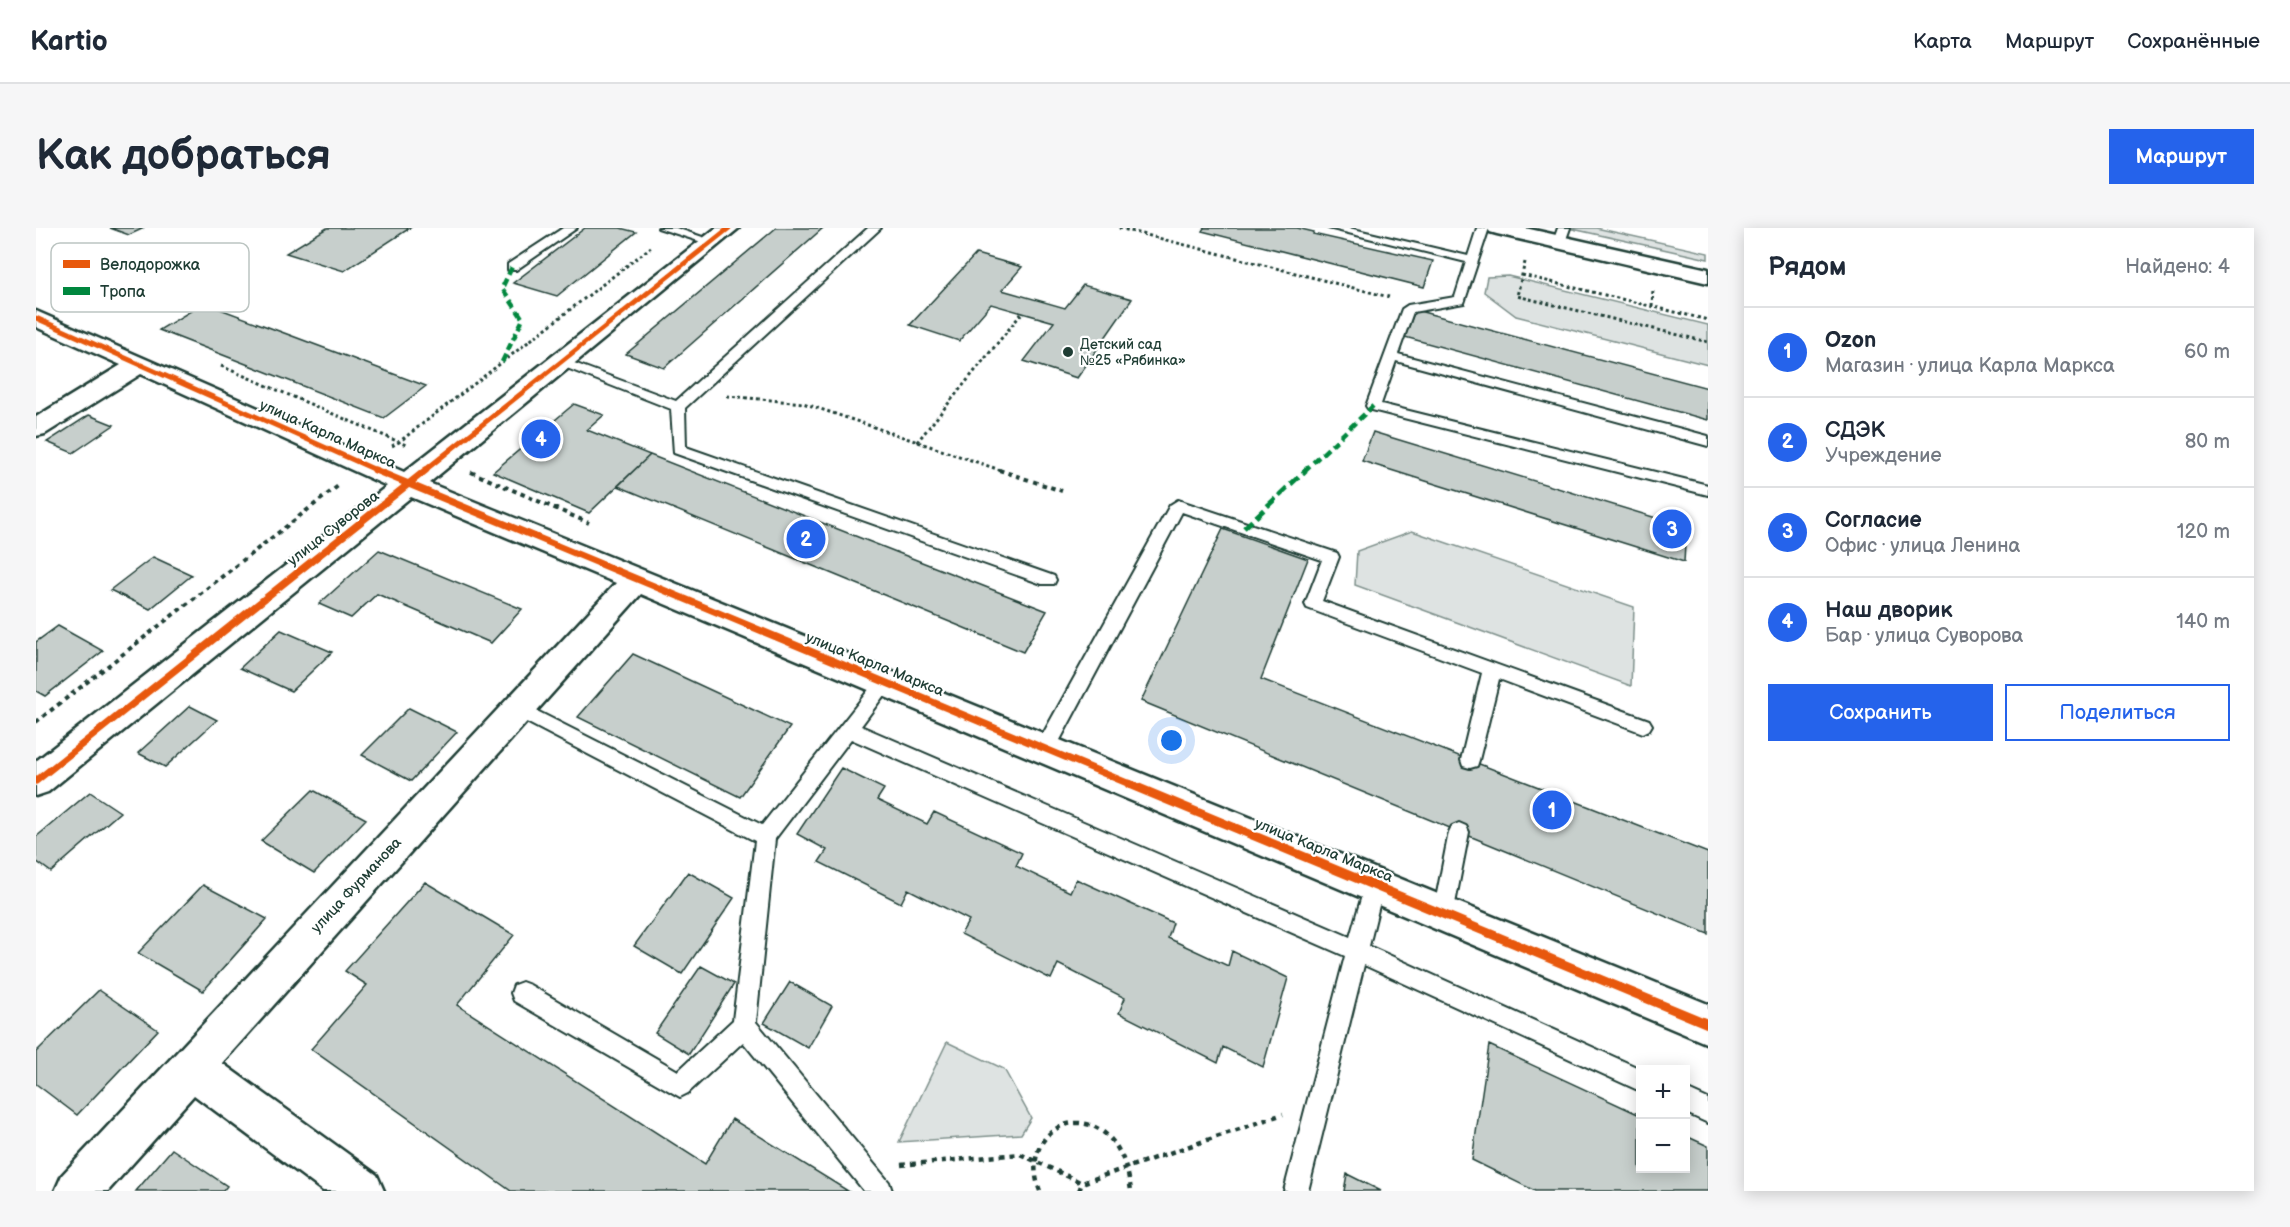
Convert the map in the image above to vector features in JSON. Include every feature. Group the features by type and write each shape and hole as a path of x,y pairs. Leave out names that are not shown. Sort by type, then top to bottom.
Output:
{"street":[{"path":"1497,228 1562,235 1708,276"},
{"name":"улица Суворова","path":"36,781 720,235"},
{"name":"улица Карла Маркса","path":"36,318 409,485 1708,1024"},
{"path":"36,428 141,364"},
{"name":"улица Фурманова","path":"78,1191 636,580"},
{"path":"190,1066 361,1191"}],"lane":[{"path":"512,267 571,228"},
{"path":"678,407 875,228"},
{"path":"1334,228 1472,260"},
{"path":"1483,228 1460,300 1408,309 1373,406 1708,490"},
{"path":"668,229 720,235"},
{"path":"1391,356 1708,441"},
{"path":"561,363 678,407"},
{"path":"678,407 679,450 1048,580"},
{"path":"1045,750 1178,505 1331,557 1313,604 1643,725"},
{"path":"1470,760 1492,670"},
{"path":"522,993 680,1085 744,1026 765,836 884,683"},
{"path":"517,709 765,836"},
{"path":"848,729 1357,951 1636,1078"},
{"path":"1443,914 1460,832"},
{"path":"1296,1191 1374,885"},
{"path":"744,1026 880,1191"},
{"path":"1690,1103 1708,1111"}],"path":[{"path":"1119,228 1424,306"},
{"path":"212,363 399,442 668,229"},
{"path":"1526,258 1517,296 1708,342"},
{"path":"1522,275 1708,320"},
{"path":"1652,306 1653,289"},
{"path":"917,442 1022,313"},
{"path":"694,393 803,403 1062,491"},
{"path":"861,1168 1020,1154 1082,1183 1318,1103"},
{"path":"1040,1191 1036,1162 1040,1146 1049,1133 1062,1125 1078,1121 1094,1125 1109,1134 1124,1151 1130,1166 1131,1191"},
{"path":"1079,1191 1082,1183"}],"shaded area":[{"path":"1568,228 1596,228 1708,253 1708,259"},
{"path":"1508,276 1708,325 1708,365 1516,316 1484,292 1487,277"},
{"path":"1412,531 1634,607 1631,686 1355,585 1357,551"},
{"path":"947,1042 1004,1069 1031,1118 1021,1134 899,1142"}],"building":[{"path":"110,228 144,228 129,235"},
{"path":"327,228 410,228 344,271 286,253"},
{"path":"585,228 620,228 636,232 557,296 513,283"},
{"path":"776,228 823,228 664,368 626,354"},
{"path":"1204,228 1297,228 1314,232 1313,234 1433,261 1424,287 1202,231"},
{"path":"976,254 1022,267 1002,290 1065,308 1083,285 1132,299 1077,378 1024,361 1054,322 991,304 959,341 910,325"},
{"path":"1415,310 1708,388 1708,420 1405,337"},
{"path":"189,312 228,312 426,386 384,418 159,330"},
{"path":"574,404 604,415 587,430 650,455 589,513 493,472"},
{"path":"89,415 114,425 73,453 47,442"},
{"path":"1373,432 1686,527 1684,562 1362,461"},
{"path":"650,455 1047,611 1023,652 618,486"},
{"path":"1223,529 1308,559 1261,679 1708,853 1708,934 1141,701"},
{"path":"379,550 522,609 491,643 377,594 351,618 319,604"},
{"path":"153,557 192,575 150,609 110,590"},
{"path":"58,626 103,651 45,696 36,691 36,642"},
{"path":"281,630 332,652 291,691 240,668"},
{"path":"633,654 790,727 740,797 578,717"},
{"path":"190,706 217,720 165,767 138,753"},
{"path":"409,708 457,732 411,781 362,755"},
{"path":"841,768 884,789 877,800 927,824 934,812 1022,853 1016,866 1070,892 1076,879 1173,923 1168,938 1228,966 1232,951 1288,978 1263,1067 1223,1047 1218,1063 1119,1013 1125,998 1058,964 1051,979 961,934 969,920 908,889 901,903 819,862 827,850 797,834"},
{"path":"313,790 366,819 314,873 261,841"},
{"path":"90,792 120,812 51,872 36,861 36,837"},
{"path":"688,872 734,898 682,974 634,946"},
{"path":"425,882 514,935 457,1005 705,1164 732,1119 848,1191 511,1191 311,1049 367,985 345,971"},
{"path":"203,885 267,919 203,991 138,953"},
{"path":"701,966 734,984 689,1054 655,1033"},
{"path":"790,982 832,1006 808,1048 764,1023"},
{"path":"99,990 158,1030 77,1115 36,1084 36,1052"},
{"path":"1489,1045 1636,1113 1636,1173 1690,1173 1690,1138 1708,1146 1708,1191 1535,1191 1472,1160"},
{"path":"172,1149 227,1186 223,1191 136,1191"},
{"path":"1347,1174 1381,1191 1344,1191"}],"marked path":[{"path":"502,362 523,319 502,288 512,267"},
{"path":"1244,528 1373,406"}],"cycle path":[{"path":"36,781 729,228"},
{"path":"36,318 409,485 1708,1024"}],"place":[{"name":"Детский сад №25 «Рябинка»","path":"1068,352"},
{"name":"Наш дворик","path":"541,439"},
{"name":"Согласие","path":"1672,529"},
{"name":"СДЭК","path":"806,539"},
{"name":"Ozon","path":"1552,810"}]}
